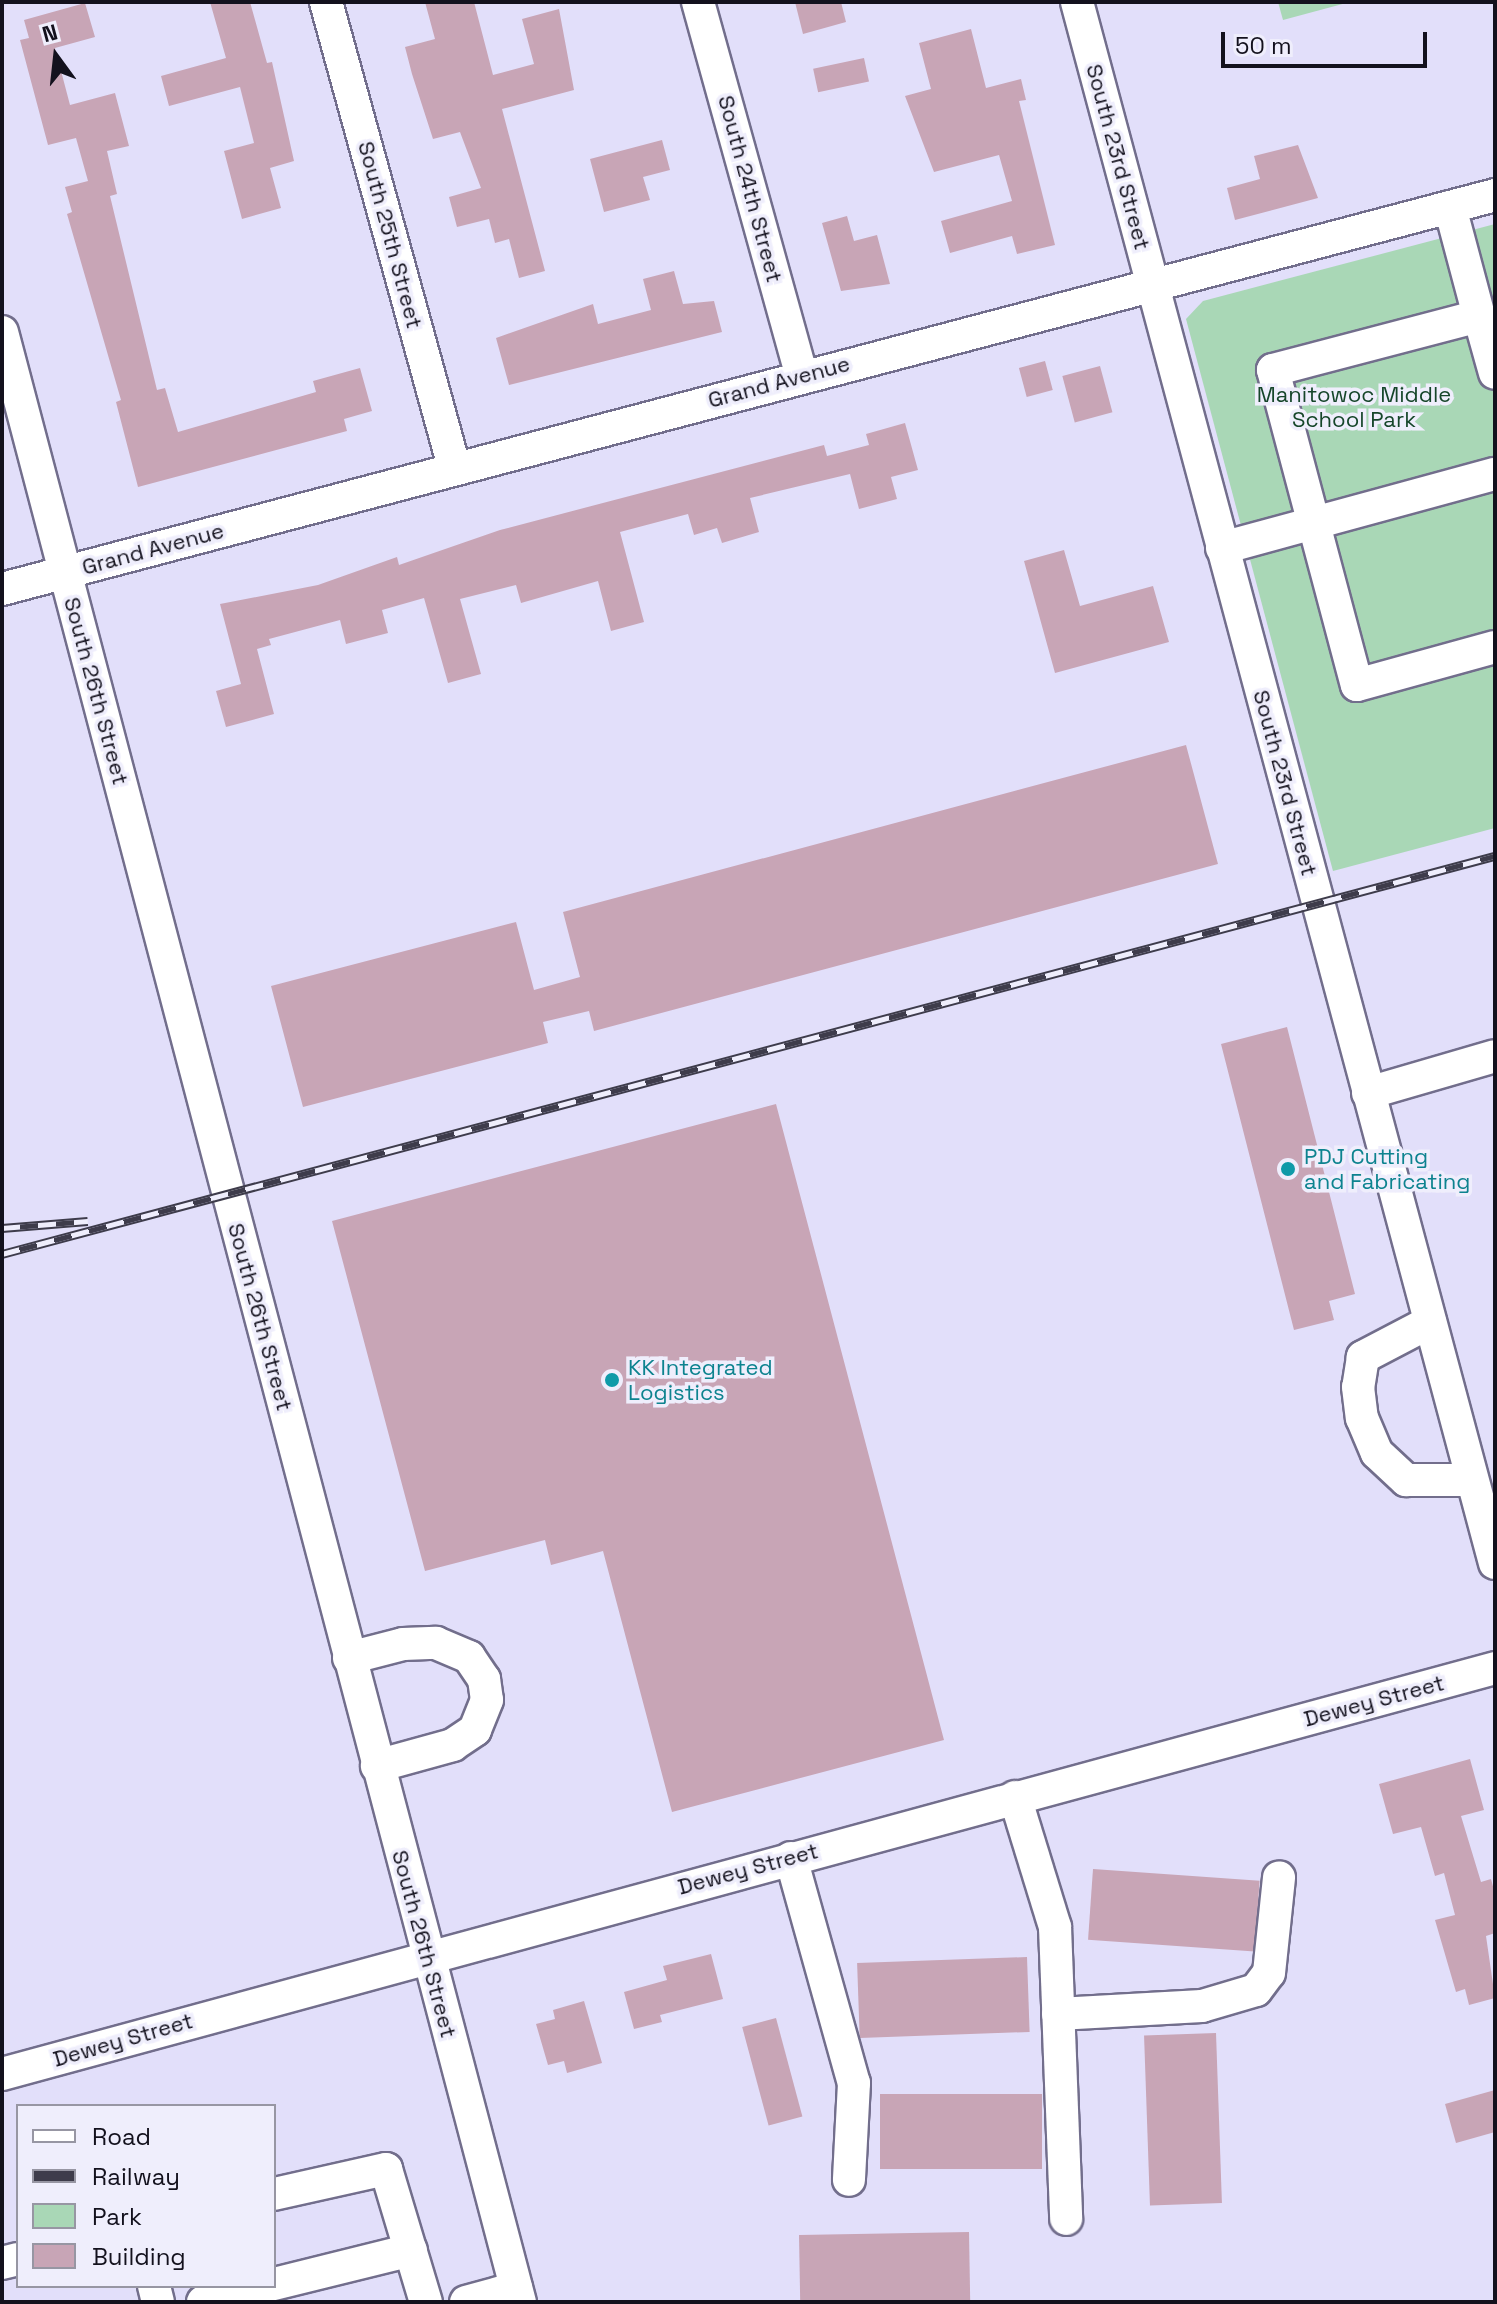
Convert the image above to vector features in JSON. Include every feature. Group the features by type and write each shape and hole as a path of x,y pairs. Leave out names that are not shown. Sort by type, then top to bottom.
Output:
{"street":[{"name":"South 25th Street","path":"326,2 454,468"},
{"name":"South 24th Street","path":"698,2 802,376"},
{"name":"South 23rd Street","path":"1077,2 1495,1563"},
{"name":"Grand Avenue","path":"2,589 1495,195"},
{"path":"1450,207 1495,373"},
{"path":"1479,316 1273,370 1357,685 1495,647"},
{"name":"South 26th Street","path":"2,332 518,2295"},
{"path":"1222,548 1495,474"},
{"path":"1368,1093 1495,1056"},
{"path":"1430,1322 1363,1357 1358,1387 1362,1418 1377,1453 1406,1480 1472,1480"},
{"path":"349,1658 403,1644 436,1643 469,1657 484,1679 487,1700 475,1730 453,1745 377,1766"},
{"name":"Dewey Street","path":"2,2074 1495,1668"},
{"path":"1015,1797 1055,1927 1066,2219"},
{"path":"791,1858 854,2083 849,2180"},
{"path":"1058,2014 1202,2006 1256,1990 1269,1973 1279,1878"},
{"path":"276,2194 386,2169 426,2302"},
{"path":"276,2284 411,2250"},
{"path":"203,2302 258,2288"},
{"path":"466,2302 518,2295"}],"green space":[{"path":"1278,2 1350,2 1283,20"},
{"name":"Manitowoc Middle School Park","path":"1495,224 1495,828 1333,871 1186,319 1203,301"}],"building":[{"path":"210,2 250,2 267,63 272,62 294,161 270,168 281,208 242,219 224,151 254,143 240,87 169,106 161,76 226,58"},
{"path":"425,2 474,2 493,75 534,64 522,19 559,9 574,90 502,109 545,271 519,278 509,239 495,243 489,219 457,227 449,197 481,188 460,132 433,139 412,74 405,47 435,39"},
{"path":"795,2 841,2 846,22 803,34"},
{"path":"85,3 95,37 55,48 70,105 115,93 129,146 107,151 117,194 110,196 157,390 165,388 178,432 316,392 313,381 360,368 372,411 344,419 347,431 138,487 116,402 121,400 67,214 72,212 65,187 88,181 76,138 48,145 20,40 29,38 24,20"},
{"path":"971,29 986,88 1021,79 1026,100 1019,101 1055,245 1017,254 1012,236 950,253 941,221 1012,201 999,155 934,172 905,96 931,89 919,43"},
{"path":"864,58 869,81 818,92 813,69"},
{"path":"662,140 670,170 643,177 650,200 604,212 590,159"},
{"path":"1298,145 1318,198 1235,220 1227,188 1260,179 1254,156"},
{"path":"847,216 854,241 877,235 890,284 841,291 822,223"},
{"path":"674,271 683,304 714,301 722,332 509,385 496,338 593,304 598,324 651,310 643,279"},
{"path":"1045,361 1053,390 1027,397 1019,368"},
{"path":"1100,366 1112,412 1075,422 1062,376"},
{"path":"905,423 918,470 891,477 897,499 859,509 850,474 750,498 759,532 722,543 717,528 694,535 688,514 620,532 644,622 611,631 598,581 521,603 516,585 460,599 481,674 448,683 424,598 382,610 388,633 346,644 340,620 269,639 271,645 257,649 274,714 226,727 216,691 241,684 220,604 318,585 397,557 399,565 500,530 824,445 827,456 869,445 866,434"},
{"path":"1064,550 1080,606 1153,586 1169,642 1055,673 1024,561"},
{"path":"1186,745 1218,864 594,1031 589,1011 543,1022 548,1043 303,1107 271,986 516,922 534,990 580,977 563,912"},
{"name":"PDJ Cutting and Fabricating","path":"1287,1027 1355,1294 1329,1301 1334,1320 1294,1330 1221,1044"},
{"name":"KK Integrated Logistics","path":"776,1104 944,1740 672,1812 603,1551 551,1565 545,1540 425,1571 332,1221"},
{"path":"1470,1759 1484,1810 1461,1816 1481,1882 1491,1879 1495,1894 1495,1933 1486,1936 1495,1998 1469,2005 1465,1989 1456,1992 1435,1920 1455,1915 1444,1873 1435,1876 1421,1827 1393,1834 1379,1784"},
{"path":"1093,1869 1260,1881 1255,1951 1088,1940"},
{"path":"711,1954 723,1999 660,2015 662,2022 634,2029 624,1992 667,1980 663,1966"},
{"path":"1027,1957 1030,2032 860,2038 857,1963"},
{"path":"584,2001 602,2063 567,2073 564,2061 548,2065 536,2024 555,2019 553,2010"},
{"path":"776,2018 802,2117 769,2126 742,2027"},
{"path":"1216,2033 1222,2203 1150,2205 1144,2036"},
{"path":"1495,2090 1495,2132 1456,2143 1445,2104"},
{"path":"880,2094 1042,2094 1042,2169 880,2169"},
{"path":"969,2232 970,2302 800,2302 799,2235"}],"railway":[{"path":"2,1254 1495,856"},
{"path":"2,1228 88,1221"}],"place":[{"name":"PDJ Cutting and Fabricating","path":"1288,1169"},
{"name":"KK Integrated Logistics","path":"612,1380"}]}
